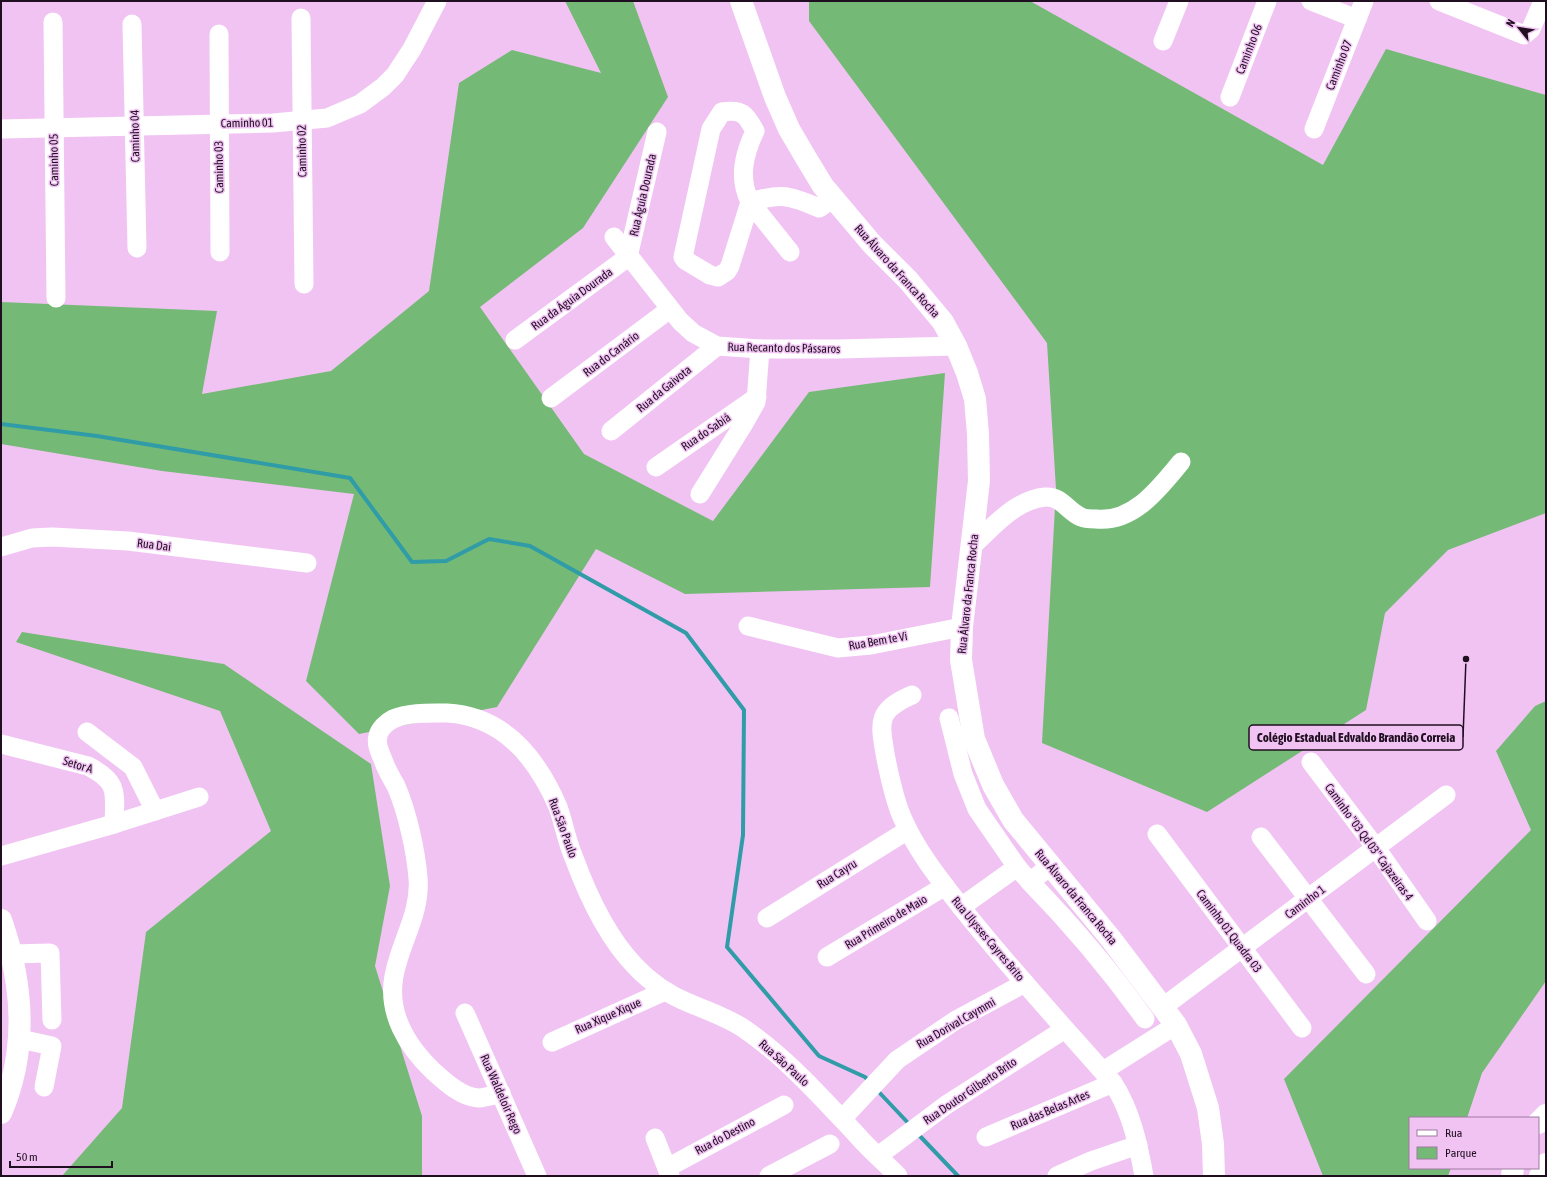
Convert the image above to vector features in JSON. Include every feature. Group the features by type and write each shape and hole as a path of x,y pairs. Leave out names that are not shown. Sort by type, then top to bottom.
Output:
{"main road":[{"name":"Rua Álvaro da Franca Rocha","path":"743,3 776,97 789,129 823,186 872,244 928,303 943,322 956,346 967,373 975,398 978,434 979,481 962,627 961,660 974,739 994,785 1012,820 1112,939 1176,1025 1191,1054 1208,1108 1213,1144 1214,1176"},
{"path":"1,920 12,954 19,990 20,1039 6,1081 1,1113"},
{"path":"1540,1176 1546,1164"}],"street":[{"name":"Caminho 01","path":"1,129 273,123 327,118 346,111 373,96 395,75 412,49 437,1"},
{"path":"1163,41 1179,1"},
{"name":"Caminho 06","path":"1230,97 1267,1"},
{"path":"1311,1 1363,7"},
{"path":"1445,2 1524,34 1529,32 1539,10"},
{"name":"Caminho 07","path":"1314,129 1363,7"},
{"name":"Caminho 02","path":"301,18 304,284"},
{"name":"Caminho 05","path":"53,22 56,298"},
{"name":"Caminho 04","path":"132,24 137,248"},
{"name":"Caminho 03","path":"220,34 220,252"},
{"path":"750,202 746,221 727,271 718,277 710,275 685,260 683,257 711,129 722,112 733,110 747,117 755,131 747,150 744,170 744,186 750,202 790,252"},
{"name":"Rua Águia Dourada","path":"628,257 657,132"},
{"path":"750,202 772,196 793,197 819,208 834,198"},
{"name":"Rua Recanto dos Pássaros","path":"614,237 628,257 670,309 693,333 717,346 760,349 956,346"},
{"name":"Rua da Águia Dourada","path":"515,340 628,257"},
{"name":"Rua do Canário","path":"552,398 670,309"},
{"name":"Rua da Gaivota","path":"611,432 717,346"},
{"path":"700,494 752,410 756,398 760,349"},
{"name":"Rua do Sabiá","path":"656,467 756,398"},
{"path":"972,546 1007,514 1030,501 1045,497 1056,498 1082,517 1104,520 1120,517 1147,500 1181,462"},
{"name":"Rua Dai","path":"1,547 32,538 52,536 128,542 307,563"},
{"name":"Rua Bem te Vi","path":"748,626 838,648 871,645 962,627"},
{"name":"Rua Ulysses Cayres Brito","path":"912,696 888,708 882,725 884,747 893,791 901,816 908,830 945,886 961,907 1025,983 1108,1077 1119,1092 1135,1130 1144,1176"},
{"name":"Rua São Paulo","path":"501,1093 480,1098 469,1096 456,1089 420,1059 410,1046 395,1015 392,1002 394,976 413,922 419,881 409,828 396,787 378,745 378,735 384,726 394,719 416,714 436,713 473,716 493,726 514,740 527,754 558,808 572,855 586,889 611,935 636,967 665,991 687,1003 726,1018 761,1042 795,1072 898,1176"},
{"path":"949,718 963,774 977,809 1013,861 1113,974 1145,1019"},
{"path":"87,732 133,767 155,811"},
{"name":"Setor A","path":"1,744 88,766 99,772 112,784 115,797 114,824"},
{"name":"Caminho \"03 Qd 03\" Cajazeiras 4","path":"1311,762 1376,848 1427,921"},
{"name":"Caminho 1","path":"1163,1007 1446,795"},
{"path":"1,856 114,824 200,797"},
{"name":"Rua Cayru","path":"767,918 908,830"},
{"name":"Caminho 01 Quadra 03","path":"1157,834 1302,1028"},
{"path":"1261,837 1366,974"},
{"path":"961,907 1013,861"},
{"path":"1033,885 1050,866"},
{"name":"Rua Primeiro de Maio","path":"827,957 945,886"},
{"path":"12,954 50,953 52,1020"},
{"name":"Rua Dorival Caymmi","path":"842,1119 872,1085 897,1060 917,1044 956,1020 1025,983"},
{"name":"Rua Xique Xique","path":"552,1042 665,991"},
{"name":"Rua Waldeloir Rego","path":"465,1013 537,1176"},
{"name":"Rua das Belas Artes","path":"986,1137 1108,1077 1176,1025"},
{"name":"Rua Doutor Gilberto Brito","path":"878,1156 946,1106 1065,1029"},
{"path":"20,1039 52,1046 44,1088"},
{"name":"Rua do Destino","path":"669,1172 784,1105"},
{"path":"655,1138 669,1172"},
{"path":"769,1176 830,1144"},
{"path":"1057,1176 1091,1161 1138,1144"}],"green space":[{"path":"565,1 633,1 668,97 583,228 480,307 584,454 713,521 809,392 945,373 930,587 685,594 596,549 497,707 359,734 306,681 354,494 162,471 1,444 1,302 217,311 202,394 331,371 429,291 459,83 512,50 601,73"},
{"path":"809,1 1030,1 1323,165 1386,49 1546,95 1546,513 1448,550 1385,613 1366,710 1207,812 1042,743 1056,489 1047,343 809,21"},
{"path":"22,632 224,664 371,764 390,886 375,966 422,1116 422,1176 62,1176 122,1108 146,932 271,831 220,711 16,642"},
{"path":"1546,701 1546,981 1482,1073 1467,1117 1409,1117 1409,1169 1451,1169 1448,1176 1323,1176 1284,1079 1531,830 1496,751 1535,706"}],"waterway":[{"path":"1,424 97,436 350,478 412,562 446,561 489,539 530,546 686,633 744,710 743,835 727,947 819,1056 865,1077 870,1082"},
{"path":"876,1089 911,1126"},
{"path":"917,1133 958,1176"}],"place":[{"name":"Colégio Estadual Edvaldo Brandão Correia","path":"1466,659"}]}
